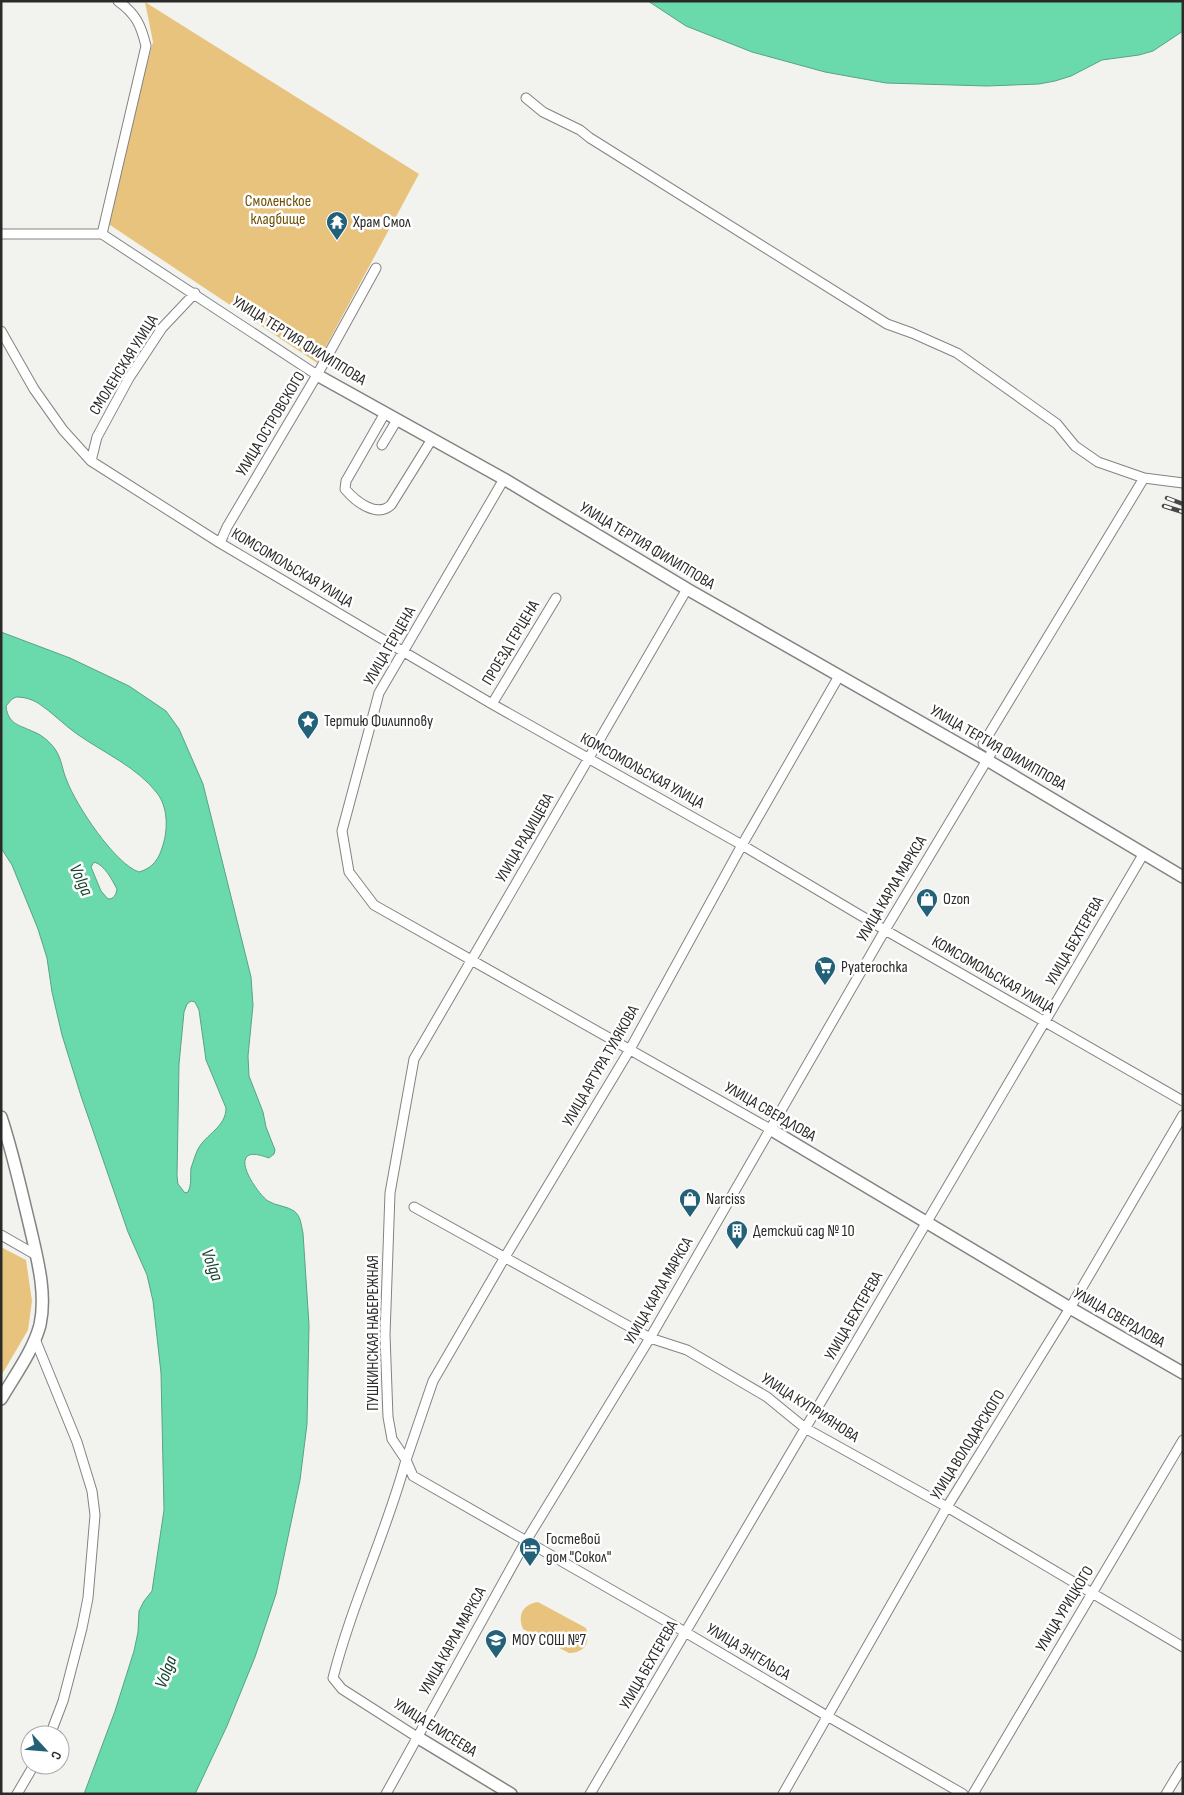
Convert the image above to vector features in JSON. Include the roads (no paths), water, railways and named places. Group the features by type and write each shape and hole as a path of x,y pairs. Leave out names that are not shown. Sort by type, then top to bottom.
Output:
{"street":[{"path":"1,234 102,234 146,46 141,26 129,9 118,1"},
{"path":"526,98 543,112 580,130 887,324 957,353 1057,424 1075,446 1098,462 1144,478 1179,482 1183,476"},
{"name":"УЛИЦА ТЕРТИЯ ФИЛИППОВА","path":"102,234 318,375 504,479 687,589 988,757 1183,877"},
{"name":"УЛИЦА ОСТРОВСКОГО","path":"220,542 227,527 318,375 376,268"},
{"name":"СМОЛЕНСКАЯ УЛИЦА","path":"92,461 97,437 129,378 162,328 195,293"},
{"name":"КОМСОМОЛЬСКАЯ УЛИЦА","path":"1,331 34,389 63,430 92,461 220,542 492,704 742,844 885,930 1183,1101"},
{"path":"385,413 346,481 345,490 369,508 375,511 386,510 392,505 432,439"},
{"path":"382,445 397,420"},
{"path":"988,757 993,750 983,744 1144,478"},
{"name":"УЛИЦА ГЕРЦЕНА","path":"349,872 342,830 379,693 504,479"},
{"name":"УЛИЦА РАДИЩЕВА","path":"406,1108 414,1059 687,589"},
{"name":"ПРОЕЗД ГЕРЦЕНА","path":"492,704 556,598"},
{"name":"УЛИЦА АРТУРА ТУЛЯКОВА","path":"406,1460 433,1381 629,1051 742,844 840,676"},
{"name":"УЛИЦА КАРЛА МАРКСА","path":"386,1794 526,1541 650,1338 885,930 988,757"},
{"name":"УЛИЦА БЕХТЕРЕВА","path":"590,1794 1144,853"},
{"name":"УЛИЦА СВЕРДЛОВА","path":"349,872 374,906 770,1129 1070,1308 1183,1373"},
{"name":"ПУШКИНСКАЯ НАБЕРЕЖНАЯ","path":"406,1108 390,1193 385,1334 388,1417 392,1440 406,1460"},
{"name":"УЛИЦА ВОЛОДАРСКОГО","path":"783,1794 947,1508 1070,1308 1183,1114"},
{"path":"1,1117 15,1159 36,1255 42,1305 36,1339 1,1399"},
{"name":"УЛИЦА КУПРИЯНОВА","path":"414,1207 650,1338 687,1350 767,1397 805,1428 947,1508 1183,1647"},
{"path":"1,1235 36,1255"},
{"path":"36,1339 77,1442 92,1491 95,1515 88,1598 70,1677 53,1725"},
{"name":"УЛИЦА УРИЦКОГО","path":"973,1794 1183,1440"},
{"name":"УЛИЦА ЭНГЕЛЬСА","path":"406,1460 413,1476 686,1632 963,1794"},
{"name":"УЛИЦА ЕЛИСЕЕВА","path":"406,1460 398,1490 337,1661 333,1678 342,1689 511,1794"},
{"path":"1166,1794 1183,1766"},
{"path":"17,1794 28,1775"}],"water":[{"path":"648,1 1183,1 1183,31 1153,51 1139,55 1102,60 1071,76 1039,84 987,86 886,83 825,72 752,52 686,26"},
{"name":"Volga","path":"1,632 70,658 129,686 166,711 179,729 203,784 251,977 253,1005 248,1056 249,1076 275,1150 274,1154 269,1158 251,1154 245,1159 245,1164 250,1179 264,1198 271,1203 294,1211 298,1215 301,1224 309,1325 307,1424 300,1480 276,1594 255,1657 227,1726 195,1794 84,1794 115,1711 134,1651 138,1632 139,1611 152,1591 164,1510 161,1373 153,1301 147,1275 128,1232 81,1096 62,1035 52,992 47,958 38,929 12,865 1,848","holes":["16,697 27,698 38,703 67,727 140,775 157,793 165,811 166,832 160,855 152,865 139,872 129,867 97,833 72,791 55,749 43,737 16,724 9,717 6,706","94,862 102,866 108,873 117,889 115,895 110,899 101,891 91,867","191,1001 195,1002 199,1010 206,1060 226,1108 223,1120 198,1149 191,1168 189,1189 185,1193 178,1184 177,1176 179,1064 184,1012 187,1004"]}],"railway":[{"path":"1167,498 1183,504"},
{"path":"1164,506 1183,512"}],"place":[{"name":"Храм Смол","path":"337,241"},
{"name":"Тертию Филиппову","path":"308,740"},
{"name":"Ozon","path":"927,918"},
{"name":"Pyaterochka","path":"825,986"},
{"name":"Narciss","path":"690,1218"},
{"name":"Детский сад № 10","path":"737,1250"},
{"name":"Гостевой дом \"Сокол\"","path":"530,1567"},
{"name":"МОУ СОШ №7","path":"496,1659"}],"park label":[{"name":"Смоленское кладбище","path":"278,210"}]}
